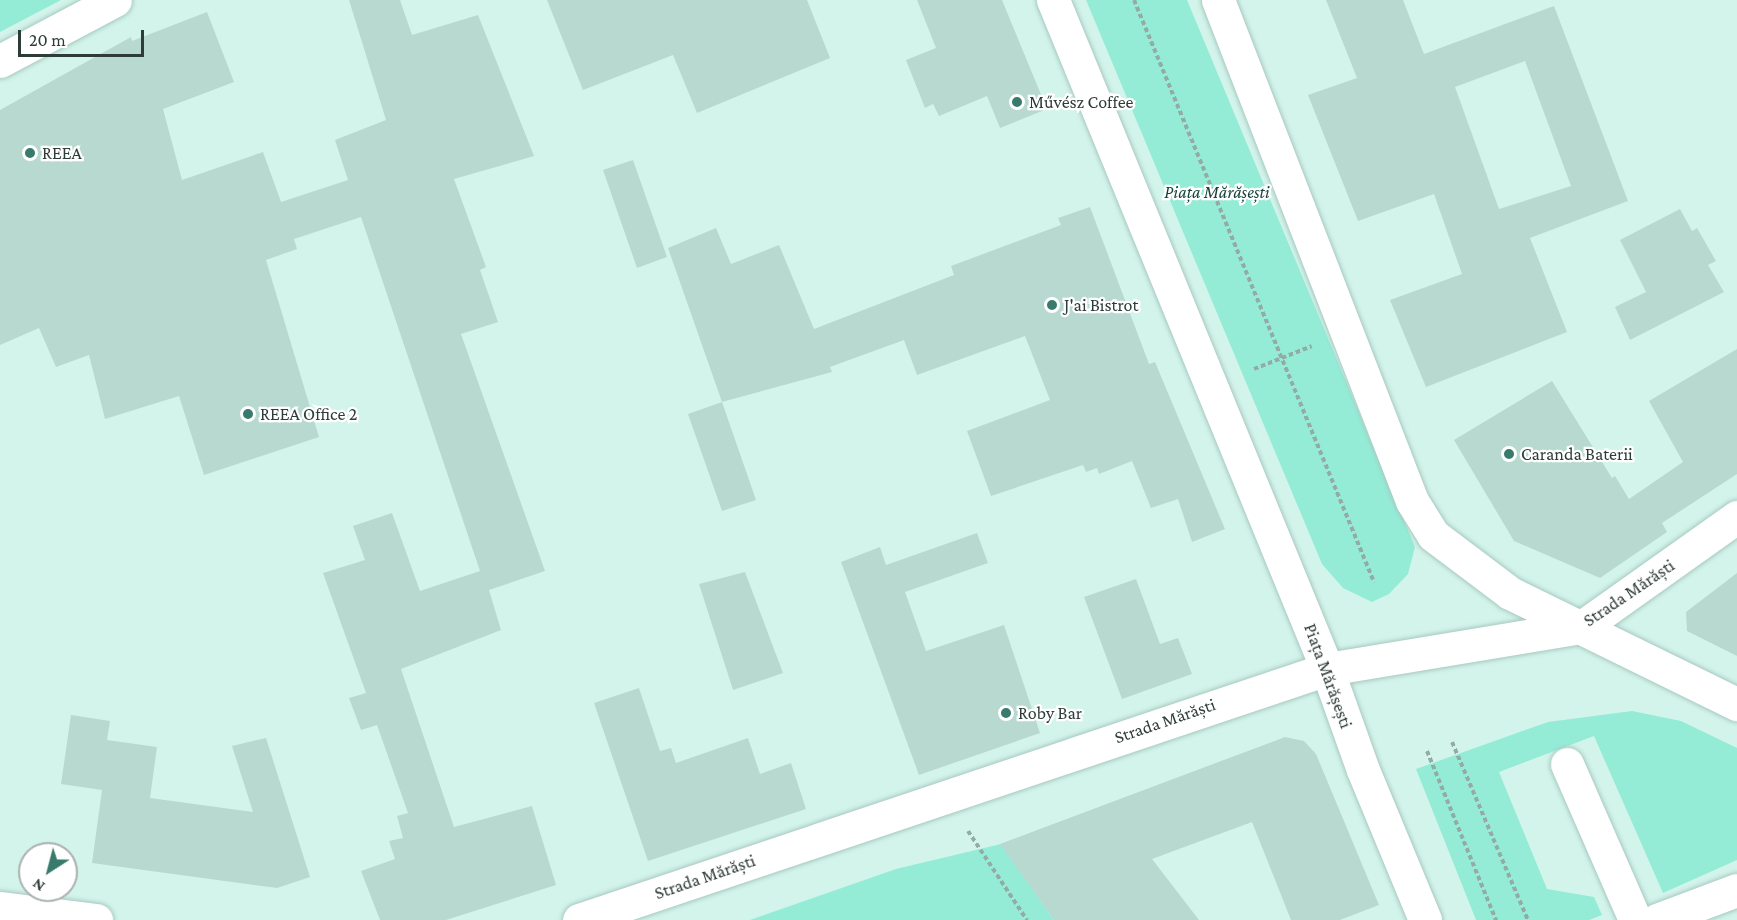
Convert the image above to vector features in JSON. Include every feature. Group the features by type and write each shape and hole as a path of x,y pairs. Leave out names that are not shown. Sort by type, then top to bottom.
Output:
{"main road":[{"path":"0,61 115,0"},
{"name":"Piața Mărășești","path":"1053,0 1327,669 1363,770 1425,920"},
{"path":"1218,0 1412,501 1433,535 1502,586 1737,704"},
{"name":"Strada Mărăști","path":"579,920 1327,669 1582,627 1737,516"},
{"path":"1567,764 1635,920"},
{"path":"1657,920 1737,890"},
{"path":"0,908 96,920"}],"path":[{"path":"1134,0 1280,359 1374,582"},
{"path":"1254,369 1318,344"},
{"path":"1452,742 1528,920"},
{"path":"1427,751 1496,920"},
{"path":"963,822 1027,920"}],"green space":[{"path":"0,0 61,0 0,32"},
{"name":"Piața Mărășești","path":"1086,0 1187,0 1415,547 1408,574 1389,594 1372,602 1343,588 1322,564"},
{"path":"1632,711 1681,721 1737,748 1737,860 1663,893 1594,736 1499,772 1547,889 1594,897 1602,915 1589,920 1476,920 1416,769 1548,722"},
{"path":"1001,844 1054,920 750,920 896,869"}],"building":[{"path":"349,0 400,0 412,35 478,15 534,156 454,179 486,267 480,270 498,322 461,334 545,571 489,590 501,630 401,669 454,827 532,806 556,885 446,920 380,920 361,871 395,859 389,841 403,838 397,816 408,813 377,725 361,730 349,698 366,693 323,573 365,560 353,526 392,513 420,591 480,571 361,217 294,239 297,249 266,260 319,437 204,475 179,396 105,419 89,355 56,367 39,328 0,345 0,110 131,37 132,41 207,12 234,82 163,109 182,180 263,152 281,202 348,180 335,140 386,120"},
{"path":"547,0 807,0 830,58 697,113 673,55 583,90"},
{"path":"917,0 1002,0 1047,109 1000,128 987,96 939,116 933,104 925,108 906,60 936,48"},
{"path":"1326,0 1403,0 1424,54 1554,6 1628,201 1530,238 1567,332 1426,387 1390,300 1462,274 1434,194 1358,221 1308,95 1357,78","holes":["1525,61 1571,186 1499,209 1455,87"]},
{"path":"633,160 667,257 637,268 603,170"},
{"path":"1090,207 1149,364 1155,362 1225,529 1192,542 1178,499 1151,508 1132,461 1099,474 1097,468 1086,472 1083,465 991,496 967,431 1050,400 1025,336 917,375 904,340 830,367 832,372 722,402 668,248 716,228 731,264 779,245 814,329 954,275 951,266 1061,225 1058,218"},
{"path":"1680,209 1692,231 1697,228 1716,261 1708,265 1724,292 1630,340 1615,307 1646,292 1620,240"},
{"path":"1737,349 1737,474 1662,523 1667,532 1600,578 1514,541 1454,440 1552,381 1612,478 1615,476 1629,499 1683,462 1649,401"},
{"path":"722,402 756,500 722,511 688,414"},
{"path":"977,533 988,563 905,592 926,651 1004,625 1040,733 919,775 841,562 880,547 886,565"},
{"path":"745,572 783,673 733,690 699,584"},
{"path":"1737,573 1737,656 1687,631 1686,612"},
{"path":"1136,579 1160,644 1178,638 1192,674 1122,699 1084,597"},
{"path":"639,688 660,751 671,748 676,763 748,738 760,774 791,763 806,809 648,861 594,703"},
{"path":"71,715 110,721 107,740 157,747 150,798 253,812 232,746 266,738 310,877 277,888 92,863 102,790 61,784"},
{"path":"1285,737 1304,741 1316,754 1379,905 1340,920 1291,920 1252,822 1152,859 1199,920 1054,920 1000,844"}],"place":[{"name":"Művész Coffee","path":"1017,102"},
{"name":"REEA","path":"30,153"},
{"name":"J'ai Bistrot","path":"1052,305"},
{"name":"REEA Office 2","path":"248,414"},
{"name":"Caranda Baterii","path":"1509,454"},
{"name":"Roby Bar","path":"1006,713"}]}
